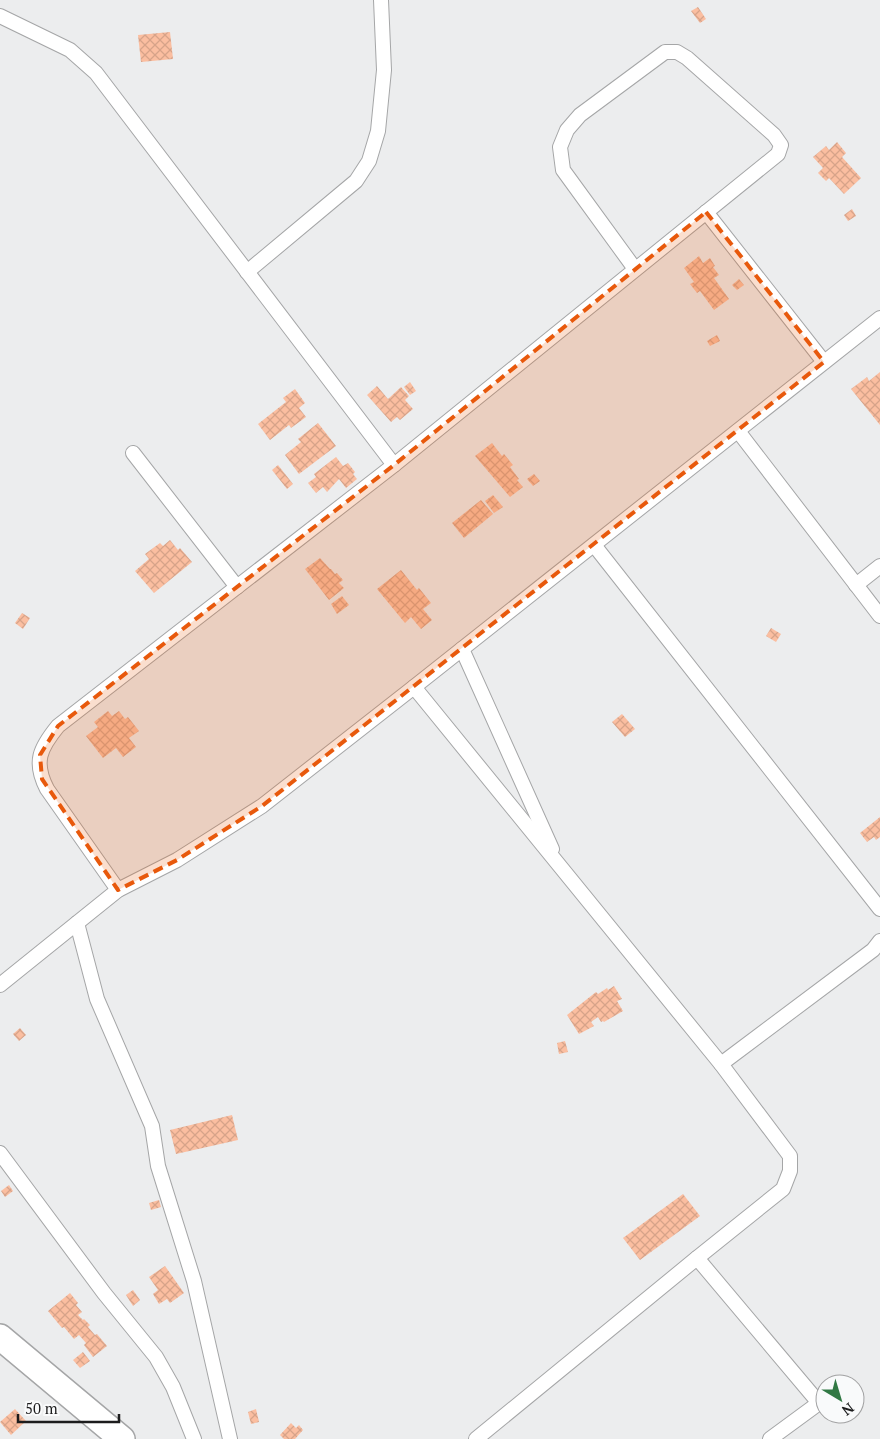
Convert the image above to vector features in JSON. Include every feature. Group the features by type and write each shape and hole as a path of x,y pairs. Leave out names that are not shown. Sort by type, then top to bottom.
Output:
{"highway":[{"path":"0,1337 122,1439"}],"street":[{"path":"247,272 356,181 369,160 378,131 384,70 381,0"},
{"path":"0,16 70,50 96,73 394,465"},
{"path":"118,890 47,789 42,779 40,755 47,740 58,726 394,465 778,154 781,145 774,135 687,58 677,52 665,52 580,115 567,130 560,147 563,170 636,269"},
{"path":"706,212 824,362"},
{"path":"0,985 118,890 177,860 262,806 880,318"},
{"path":"738,431 880,616"},
{"path":"133,453 237,587"},
{"path":"594,545 880,909"},
{"path":"856,585 880,566"},
{"path":"462,649 559,866"},
{"path":"414,687 721,1064 790,1156 790,1171 783,1188 697,1258 491,1434 476,1439"},
{"path":"77,923 97,999 152,1126 158,1166 194,1281 230,1439"},
{"path":"721,1064 873,950 880,942"},
{"path":"0,1153 104,1293 156,1358 173,1387 194,1439"},
{"path":"697,1258 819,1404 772,1438"}],"highlighted area":[{"path":"706,212 824,362 262,806 177,860 118,890 42,779 40,755 58,726 394,465"}],"building":[{"path":"698,7 706,19 700,23 691,11"},
{"path":"170,32 173,59 141,62 138,35"},
{"path":"837,142 846,153 842,157 861,178 844,194 829,178 826,181 818,173 823,168 813,157 826,146 829,150"},
{"path":"852,209 856,216 848,221 844,215"},
{"path":"699,256 703,263 710,258 715,266 713,267 719,275 714,278 729,299 714,310 700,291 697,293 690,284 694,282 684,268"},
{"path":"739,279 744,285 737,290 732,285"},
{"path":"717,335 720,341 710,346 707,341"},
{"path":"880,372 880,425 851,389 867,377 869,381"},
{"path":"410,382 416,391 410,395 404,387"},
{"path":"377,386 388,399 401,387 409,396 405,400 413,409 400,420 397,417 391,422 367,395"},
{"path":"295,389 305,403 299,408 306,417 291,428 289,425 270,440 258,424 286,402 283,398"},
{"path":"318,423 336,446 299,474 285,455 301,442 298,439"},
{"path":"492,443 502,456 504,454 513,465 510,467 523,487 510,497 475,456"},
{"path":"336,457 343,466 348,463 355,472 353,474 357,479 346,488 339,479 327,492 323,487 316,493 308,483 316,477 314,474"},
{"path":"278,465 293,484 287,489 272,470"},
{"path":"534,474 540,481 533,486 527,479"},
{"path":"493,495 503,507 494,513 485,501"},
{"path":"481,500 493,514 464,538 452,523"},
{"path":"170,540 192,562 154,593 135,571 149,559 145,554 160,543 163,546"},
{"path":"320,558 343,580 339,583 344,588 329,600 305,569"},
{"path":"401,570 417,590 419,588 431,603 423,609 432,620 421,629 411,617 405,623 377,589"},
{"path":"342,596 349,605 337,614 331,604"},
{"path":"22,613 30,618 23,629 15,623"},
{"path":"771,628 781,634 776,642 766,636"},
{"path":"108,711 112,716 119,711 125,719 128,717 139,731 129,738 136,747 123,757 116,748 103,758 86,736 98,727 94,722"},
{"path":"622,714 635,729 625,737 612,722"},
{"path":"880,817 880,837 876,840 874,837 867,842 860,833"},
{"path":"614,986 622,999 617,1001 623,1011 604,1022 601,1022 598,1017 591,1022 594,1026 579,1034 567,1015 596,992 598,994"},
{"path":"20,1028 26,1035 19,1041 13,1034"},
{"path":"565,1041 568,1052 559,1054 557,1043"},
{"path":"232,1115 238,1140 176,1154 170,1130"},
{"path":"9,1185 13,1191 5,1197 1,1191"},
{"path":"683,1194 700,1216 640,1260 623,1238"},
{"path":"159,1200 161,1207 151,1210 149,1203"},
{"path":"165,1266 184,1293 170,1303 167,1299 159,1304 153,1294 158,1290 149,1277"},
{"path":"133,1290 140,1300 133,1306 126,1295"},
{"path":"70,1293 82,1312 78,1315 90,1325 88,1327 107,1346 93,1357 84,1345 86,1343 79,1335 74,1339 48,1311"},
{"path":"83,1352 90,1361 80,1368 73,1360"},
{"path":"15,1409 26,1421 11,1435 0,1422"},
{"path":"256,1409 259,1422 251,1424 248,1412"},
{"path":"291,1423 296,1428 299,1425 303,1430 295,1439 284,1439 280,1435"}]}
